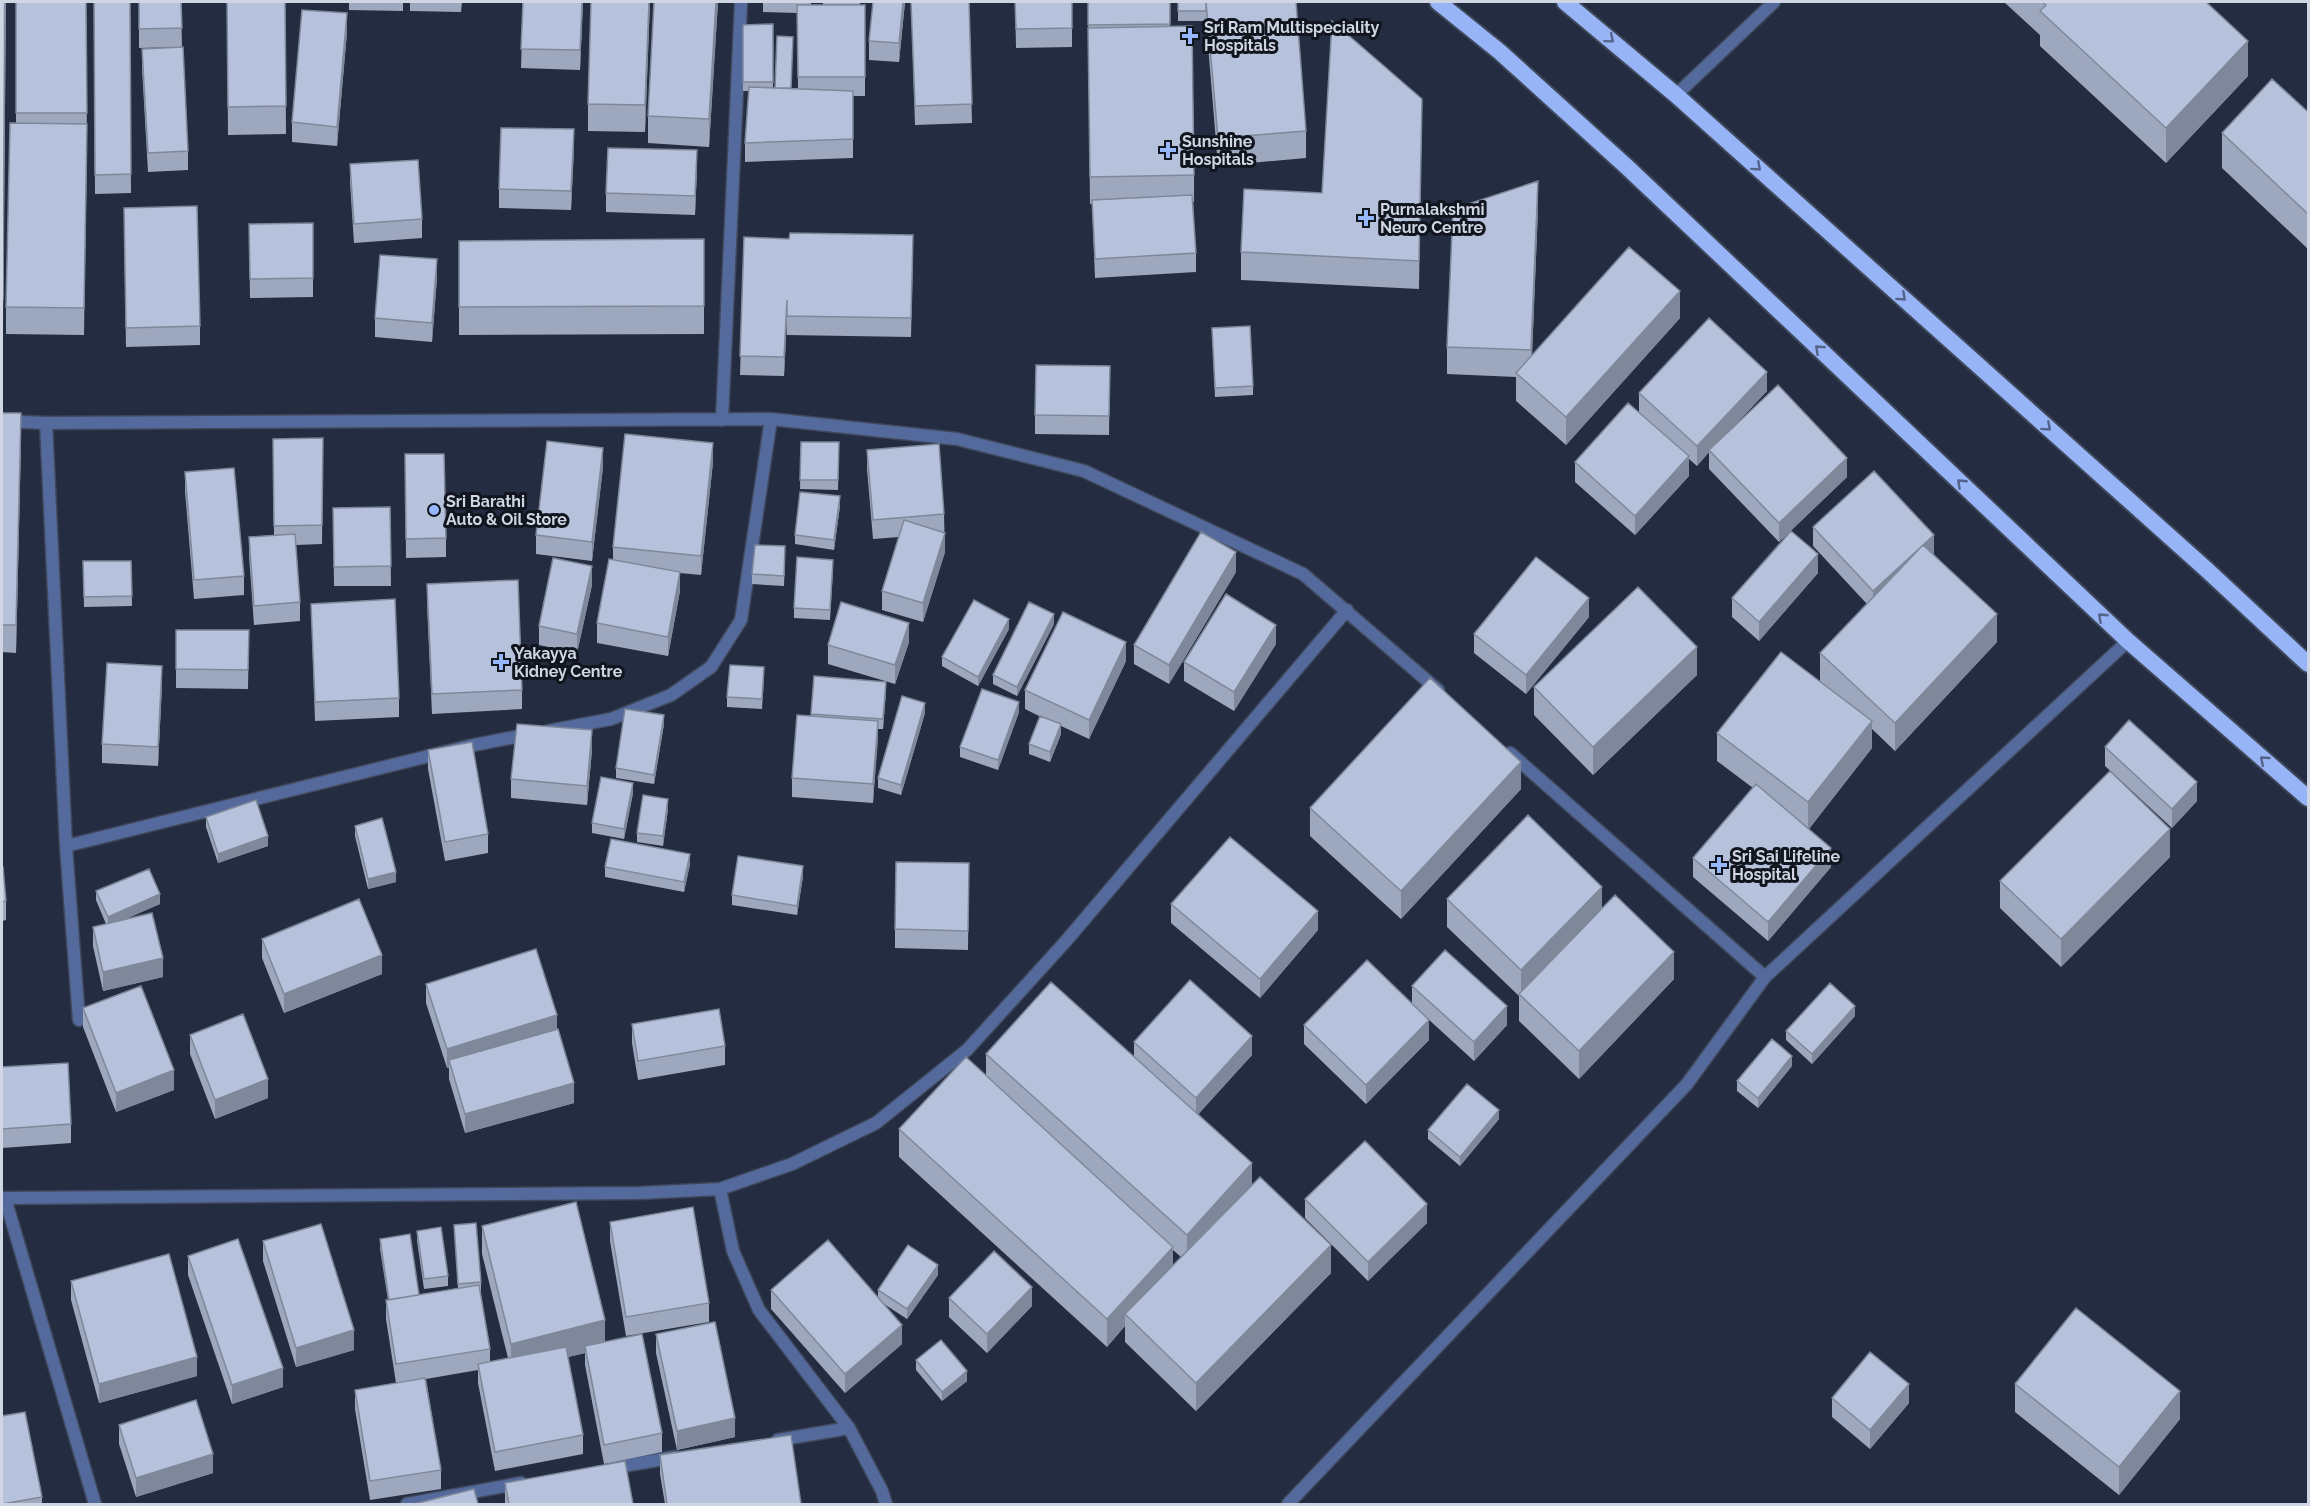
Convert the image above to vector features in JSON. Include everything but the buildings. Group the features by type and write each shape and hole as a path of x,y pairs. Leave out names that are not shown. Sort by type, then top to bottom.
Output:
{"highway":[{"path":"1438,2 1500,52 1628,167 2128,641 2308,798"},
{"path":"1565,2 1676,95 2189,554 2308,664"}],"street":[{"path":"722,420 741,2"},
{"path":"1676,95 1773,2"},
{"path":"66,846 468,746 610,718 671,695 711,667 741,620 771,419"},
{"path":"2,421 46,423 771,419 957,439 1084,471 1303,574 1445,696"},
{"path":"46,423 66,846 79,1020"},
{"path":"95,1504 4,1198 639,1192 720,1189 792,1164 876,1123 967,1050 1066,941 1347,610"},
{"path":"1288,1504 1687,1084 1765,977 2128,641"},
{"path":"1498,743 1765,977"},
{"path":"720,1189 733,1251 759,1310 849,1428 882,1491 886,1504"},
{"path":"766,1442 849,1428"},
{"path":"602,1470 684,1456"},
{"path":"407,1504 531,1481"}],"place":[{"name":"Sri Ram Multispeciality Hospitals","path":"1190,36"},
{"name":"Sunshine Hospitals","path":"1168,150"},
{"name":"Purnalakshmi Neuro Centre","path":"1366,218"},
{"name":"Sri Barathi Auto & Oil Store","path":"434,510"},
{"name":"Yakayya Kidney Centre","path":"501,662"},
{"name":"Sri Sai Lifeline Hospital","path":"1719,865"}]}
